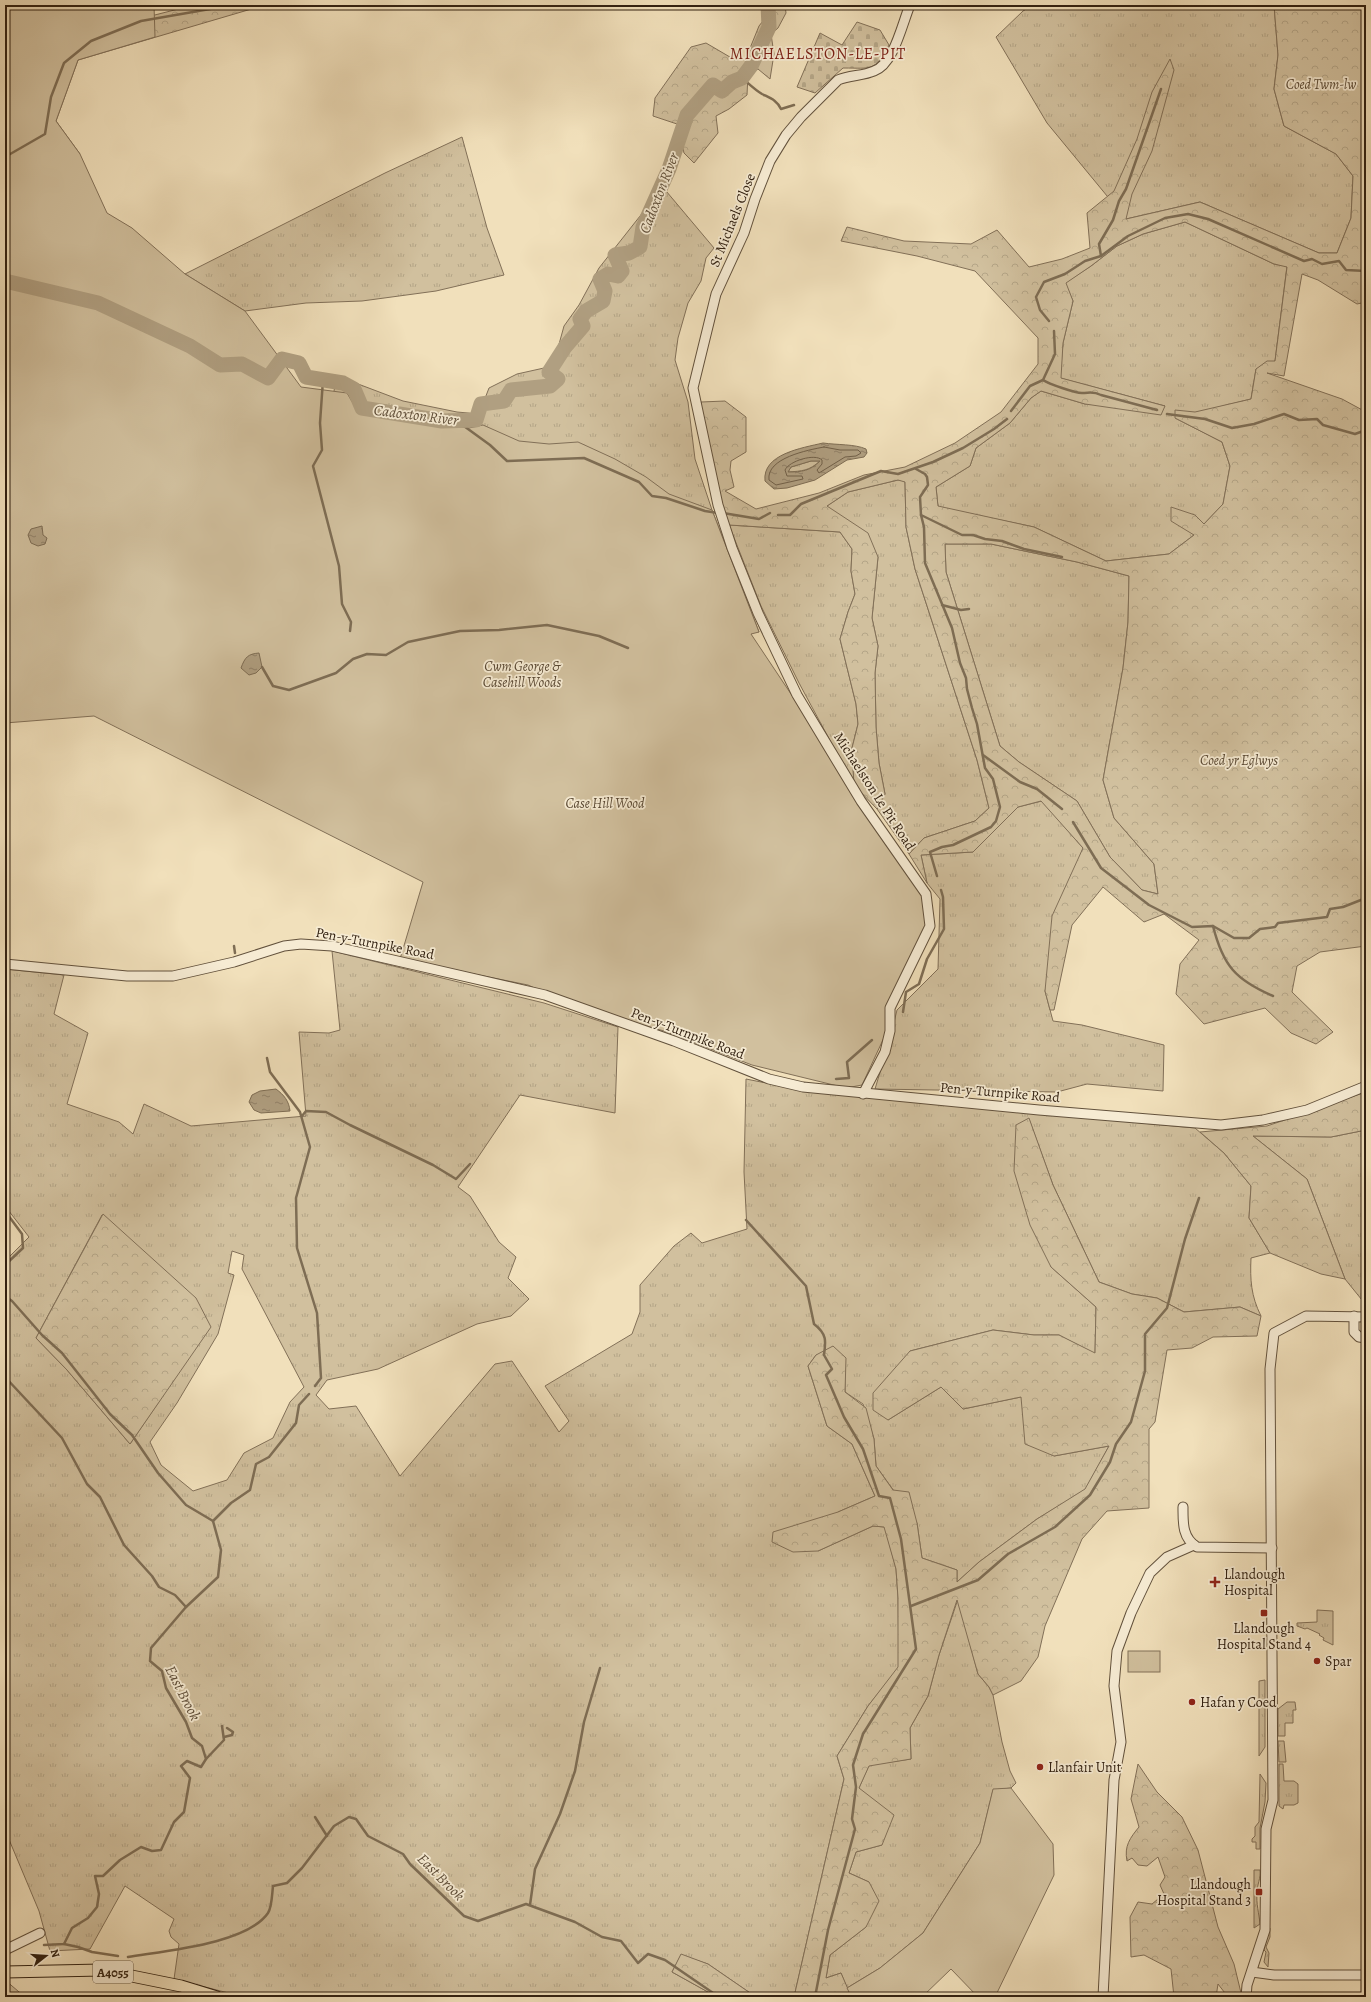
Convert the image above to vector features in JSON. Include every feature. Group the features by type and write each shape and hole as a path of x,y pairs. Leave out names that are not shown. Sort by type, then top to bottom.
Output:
{"main road":[{"name":"A4055","path":"5,1972 102,1970 181,1986 217,1997"}],"street":[{"name":"St Michaels Close","path":"718,504 693,388 716,294 744,233 754,199 770,161 786,135 823,94 838,80 846,76 879,70 893,52 910,5"},
{"name":"Michaelston Le Pit Road","path":"718,504 723,522 758,613 798,695 861,801 926,894 930,926 890,1008 890,1031 885,1052 863,1094"},
{"name":"Pen-y-Turnpike Road","path":"5,964 127,976 173,976 234,962 284,946 301,944 332,946 544,995 674,1041 769,1079 803,1087 863,1094 1221,1125 1263,1120 1307,1110 1366,1086"},
{"path":"1246,1997 1265,1930 1266,1829 1273,1800 1270,1369 1274,1333 1306,1316 1366,1317"},
{"path":"1354,1316 1354,1332 1359,1337 1366,1338"},
{"path":"1183,1507 1185,1533 1194,1545 1201,1548 1272,1548"},
{"path":"1104,1997 1115,1776 1121,1742 1114,1686 1117,1651 1131,1612 1150,1573 1167,1557 1194,1545"},
{"path":"5,1950 40,1933"},
{"path":"1252,1972 1274,1975 1366,1975"}],"green space":[{"name":"Cwm George & Casehill Woods","path":"5,5 154,5 155,37 78,60 56,121 80,154 107,213 132,228 185,274 245,311 301,387 347,393 358,412 469,428 483,425 519,441 549,444 578,442 615,459 646,477 669,494 712,510 759,632 751,634 923,892 929,926 888,1007 888,1029 862,1085 846,1088 752,1065 664,1031 572,1005 528,985 400,959 423,882 94,716 5,723"},
{"path":"194,5 265,5 78,60 56,121 80,154 62,161 41,44"},
{"path":"761,5 785,5 786,13 778,28 771,34 774,54 770,79 758,69 748,74 747,95 729,109 716,116 718,133 694,163 684,153 677,124 653,116 655,98 691,47 706,43 735,60 746,58 759,26 766,17"},
{"path":"1033,5 1274,5 1278,55 1274,89 1284,126 1336,154 1353,176 1351,218 1337,253 1319,253 1200,202 1126,219 1047,123 996,37 1023,11"},
{"path":"1274,5 1366,5 1366,302 1357,304 1318,280 1302,274 1284,376 1267,373 1342,399 1366,412 1366,946 1320,952 1297,966 1292,992 1333,1032 1316,1044 1291,1033 1265,1008 1204,1024 1176,994 1180,964 1199,940 1164,914 1144,922 1103,887 1072,925 1054,1010 1050,1010 1045,991 1052,916 1083,848 1041,801 1018,807 973,852 921,855 927,883 909,854 924,838 975,821 989,808 977,760 915,569 906,527 905,482 898,480 848,492 827,506 868,533 878,557 872,618 878,646 875,673 876,727 879,763 885,794 877,809 854,785 852,748 858,724 856,704 840,639 855,594 851,571 852,549 840,532 729,525 706,457 701,402 725,401 746,417 746,452 731,461 730,470 734,487 725,491 756,509 819,493 864,475 905,467 955,443 1001,412 1038,364 1038,338 975,271 917,256 841,241 847,227 904,241 971,244 997,230 1029,267 1062,259 1090,248 1087,213 1114,191 1137,139 1152,92 1170,59 1174,70 1152,151 1132,194 1126,219 1200,202 1319,253 1337,253 1351,218 1353,176 1336,154 1284,126 1274,89 1278,55","holes":["1185,222 1274,264 1287,267 1275,361 1267,361 1256,369 1251,399 1195,412 1175,410 1175,418 1222,442 1230,466 1223,504 1204,524 1195,515 1171,507 1171,521 1194,535 1169,554 1106,561 1034,527 938,506 936,487 970,466 976,448 1010,423 1031,398 1041,391 1085,404 1161,415 1165,406 1061,378 1063,343 1073,301 1066,283 1117,246 1143,234","945,544 991,544 1077,562 1129,576 1128,622 1123,668 1103,780 1114,818 1154,864 1158,894 1142,890 1110,857 1077,801 1019,762 1000,746 946,572"]},
{"path":"857,22 880,30 889,45 880,60 872,67 843,68 815,93 797,87 820,33 842,45"},
{"path":"462,137 487,228 504,275 436,291 362,301 306,303 245,311 185,274 385,173"},
{"path":"661,185 714,248 706,258 701,281 688,303 678,338 675,360 688,402 695,459 712,510 759,632 327,426 337,376 403,401 457,412 479,414 489,388 517,374 553,366 564,326 579,305 599,268 644,211"},
{"path":"1185,222 1274,264 1287,266 1275,361 1256,369 1251,399 1175,418 1222,442 1230,466 1223,504 1204,524 1195,515 1194,535 1169,554 1106,561 1034,527 938,507 936,487 970,466 976,448 1010,423 1031,398 1041,391 1085,404 1165,406 1060,378 1063,343 1073,301 1065,283 1091,266 1117,246 1143,234"},
{"path":"811,461 820,461 805,470 788,472 791,467"},
{"path":"898,480 905,481 906,527 915,569 977,760 989,808 975,821 924,838 909,854 877,809 885,794 879,763 876,727 875,673 878,646 872,618 878,557 827,506 848,492"},
{"path":"729,525 840,532 852,549 851,571 855,594 840,639 856,704 858,724 852,748 854,785 799,683 761,606"},
{"path":"945,544 991,544 1077,562 1129,576 1128,622 1123,668 1103,780 1114,818 1154,864 1158,894 1142,890 1110,857 1077,801 1019,762 1000,746 946,572"},
{"path":"1042,801 1083,848 1045,991 1053,1021 1082,1025 1164,1045 1163,1091 1087,1084 1057,1092 875,1089 897,1010 938,969 940,899 927,883 921,855 973,852 1018,807"},
{"path":"332,951 544,1003 618,1027 615,1113 520,1095 458,1187 470,1196 499,1242 516,1257 508,1278 529,1299 511,1316 477,1324 378,1369 327,1380 316,1395 329,1409 356,1406 400,1476 495,1364 512,1361 559,1432 569,1421 545,1386 632,1334 640,1312 640,1285 674,1246 691,1233 702,1243 747,1229 744,1172 746,1079 811,1092 1195,1128 1224,1153 1251,1186 1249,1218 1270,1253 1251,1258 1252,1288 1255,1302 1261,1316 1240,1307 1184,1312 1157,1298 1132,1294 1099,1282 1053,1185 1029,1119 1051,1267 1096,1307 1095,1354 1059,1335 1034,1335 993,1330 910,1351 888,1420 941,1387 963,1409 1021,1397 1054,1456 1109,1446 1085,1490 1037,1519 979,1562 957,1582 957,1570 922,1558 917,1523 876,1466 874,1439 863,1404 845,1392 845,1358 816,1355 808,1366 827,1426 852,1444 875,1496 838,1512 818,1551 873,1526 885,1527 896,1569 899,1667 868,1706 837,1756 844,1779 794,1997 756,1997 708,1964 681,1955 672,1972 717,1997 244,1997 174,1979 179,1944 171,1937 169,1931 174,1919 125,1886 90,1949 50,1951 39,1911 5,1830 5,1261 29,1237 5,1206 5,969 64,975 54,1014 88,1033 67,1104 119,1122 133,1134 144,1104 191,1126 306,1116 299,1032 329,1033 340,1030","holes":["102,1215 158,1403 130,1444 67,1370 36,1338","232,1251 244,1255 242,1269 304,1387 290,1402 273,1438 244,1453 227,1480 193,1491 161,1465 150,1442 177,1403 218,1334 234,1275 228,1273"]},
{"path":"1366,1092 1366,1130 1331,1137 1253,1136 1307,1179 1345,1279 1321,1274 1270,1253 1249,1218 1251,1186 1224,1153 1200,1132 1267,1126"},
{"path":"1029,1118 1053,1185 1099,1282 1132,1294 1157,1298 1184,1312 1240,1307 1261,1316 1257,1336 1213,1337 1192,1348 1167,1350 1155,1422 1149,1429 1149,1508 1107,1511 1082,1539 1045,1626 1038,1657 1021,1681 993,1695 989,1687 978,1674 957,1600 939,1655 928,1696 910,1728 911,1759 869,1766 859,1788 894,1815 882,1845 856,1852 849,1873 869,1882 879,1901 866,1927 830,1955 826,1978 841,1973 851,1996 854,1997 794,1997 844,1779 837,1756 868,1706 898,1667 898,1598 896,1569 884,1527 873,1526 818,1551 793,1552 772,1542 773,1532 838,1512 875,1496 852,1444 827,1426 808,1366 816,1355 833,1346 846,1358 845,1392 866,1408 874,1439 876,1466 893,1490 909,1492 917,1523 922,1558 957,1570 957,1582 979,1562 1037,1519 1085,1489 1109,1446 1054,1456 1025,1444 1021,1397 963,1409 941,1387 888,1420 873,1410 873,1393 910,1351 993,1330 1034,1335 1059,1335 1095,1353 1096,1307 1051,1267 1030,1225 1014,1171 1016,1125"},
{"path":"1366,1130 1366,1305 1345,1279 1307,1179 1253,1136 1331,1137"},
{"path":"103,1214 196,1298 211,1327 130,1444 67,1370 36,1338"},
{"path":"958,1599 978,1674 989,1687 993,1695 1002,1742 1010,1771 1016,1783 1011,1788 993,1790 980,1843 923,1933 880,1968 847,1988 841,1973 826,1978 830,1955 866,1927 869,1882 849,1873 856,1852 882,1845 859,1788 869,1765 911,1759 910,1728 928,1696 939,1655"},
{"path":"1317,1610 1333,1611 1333,1645 1323,1640 1324,1638 1319,1635 1320,1634 1307,1628 1305,1629 1297,1626 1297,1623 1317,1622"},
{"path":"1128,1651 1160,1651 1160,1672 1128,1672"},
{"path":"1265,1680 1265,1747 1259,1756 1259,1681"},
{"path":"1287,1702 1295,1702 1296,1710 1293,1710 1293,1723 1285,1723 1285,1736 1278,1736 1278,1709"},
{"path":"1278,1741 1284,1741 1286,1762 1279,1762"},
{"path":"1138,1764 1157,1792 1182,1817 1198,1850 1218,1927 1234,1964 1242,1997 1228,1997 1218,1984 1216,1997 1174,1997 1171,1969 1144,1955 1131,1957 1130,1917 1138,1902 1152,1904 1164,1894 1160,1885 1165,1877 1158,1857 1147,1866 1138,1865 1132,1858 1127,1861 1126,1851 1128,1842 1139,1827 1131,1799"},
{"path":"1279,1764 1283,1764 1284,1781 1294,1781 1298,1784 1298,1803 1294,1805 1284,1805 1283,1809 1279,1806"},
{"path":"1260,1774 1266,1783 1265,1802 1260,1828 1260,1849 1256,1849 1256,1842 1252,1842 1252,1839 1255,1836 1255,1827 1259,1822"},
{"path":"1011,1788 1053,1844 1054,1875 995,1997 978,1997 951,1969 922,1997 851,1996 847,1988 880,1968 923,1933 980,1843 993,1789"},
{"path":"1254,1870 1260,1870 1257,1889 1257,1904 1260,1924 1254,1928"},
{"path":"1269,1928 1270,1937 1266,1947 1269,1953 1268,1967 1264,1962 1266,1952 1264,1950"},
{"path":"681,1954 708,1964 756,1997 717,1997 672,1972"},
{"path":"5,1980 25,1997 5,1997"}],"water":[{"path":"823,443 857,446 866,449 867,453 864,457 847,460 815,480 787,488 774,489 765,481 766,472 770,464 776,458 795,450","holes":["811,461 820,461 813,467 806,470 788,472 791,467"]},
{"path":"42,526 43,535 47,538 45,544 38,546 31,543 28,535 31,529"},
{"path":"259,653 262,667 256,673 249,675 241,668 242,664 250,655"},
{"path":"276,1089 286,1098 290,1111 261,1113 254,1110 249,1102 252,1095 260,1091"}],"waterway":[{"path":"5,157 45,134 51,97 64,63 91,41 141,21 233,5"},
{"name":"Cadoxton River","path":"5,281 98,303 190,346 220,365 242,364 268,378 282,359 299,363 306,377 343,383 354,389 362,408 442,421 476,420 481,404 504,401 511,390 550,386 558,379 549,372 565,347 583,326 580,319 586,311 603,301 605,291 600,279 608,274 618,276 622,271 615,255 629,253 640,247 643,227 669,169 687,115 713,85 722,91 732,82 742,78 751,66 769,27 768,5"},
{"path":"742,78 759,92 775,101 781,109 794,105"},
{"path":"1101,256 1099,244 1113,220 1119,201 1126,189 1161,89"},
{"path":"1049,321 1040,310 1036,297 1044,282 1065,274 1085,261 1101,256 1128,236 1165,218 1188,214 1208,219 1304,261 1312,259 1322,264 1339,261 1346,270 1366,271"},
{"path":"1011,411 1030,386 1043,380 1055,354 1054,331"},
{"path":"323,380 320,423 322,450 313,466 339,566 342,604 351,622 350,631"},
{"path":"1043,380 1074,392 1092,392 1157,410"},
{"path":"1167,414 1205,419 1232,428 1254,424 1284,414 1299,420 1317,419 1323,425 1355,434 1366,430"},
{"path":"778,515 790,515 801,504 881,471 898,474 933,462 963,448 1007,419"},
{"path":"457,421 490,445 507,461 584,458 639,482 652,496 666,498 705,511 718,513"},
{"path":"916,469 925,474 928,485 920,497 921,515 924,527 925,563 952,628 977,724 985,768 993,779 1000,807 996,821 991,827 953,845 942,847 930,852 937,876"},
{"path":"723,513 759,519 770,513"},
{"path":"921,515 962,535 973,535 985,539 1002,541 1024,549 1062,557"},
{"path":"942,605 961,610 969,609"},
{"path":"262,667 273,686 289,690 336,673 353,659 367,654 386,655 408,642 460,631 499,630 547,625 599,636 628,648"},
{"path":"983,755 1020,782 1037,789 1062,809"},
{"path":"1073,822 1101,868 1149,905 1192,927 1213,926 1234,938 1249,938 1260,929 1275,927 1278,923 1327,917 1330,909 1343,907 1366,898"},
{"path":"903,1012 906,992 919,984 927,959 944,929 943,897 941,890"},
{"path":"1213,926 1221,952 1233,970 1249,984 1273,996"},
{"path":"234,946 235,953"},
{"path":"836,1079 849,1078 847,1062 872,1040"},
{"path":"267,1058 270,1072 300,1112 310,1147 296,1198 297,1248 317,1313 321,1378 315,1386"},
{"path":"302,1116 306,1111 326,1112 433,1165 456,1179 470,1164"},
{"path":"911,1606 978,1580 1008,1554 1055,1527 1090,1495 1110,1462 1116,1444 1131,1422 1145,1371 1145,1334 1167,1308 1185,1239 1199,1198"},
{"path":"5,1211 22,1234 23,1248 5,1265"},
{"path":"746,1220 806,1286 814,1324 825,1338 824,1355 832,1369 826,1375 844,1417 863,1449 879,1496 890,1498 901,1539 916,1649 863,1734 853,1765 856,1787 852,1819 855,1829 828,1930 815,1997"},
{"path":"5,1296 12,1301 42,1335 62,1353 110,1414 132,1435 158,1473 186,1505 213,1521"},
{"path":"5,1377 62,1438 87,1484 100,1497 124,1545 152,1576 159,1587 175,1595 186,1607"},
{"name":"East Brook","path":"44,1945 64,1944 72,1928 88,1918 97,1907 99,1894 95,1876 103,1876 120,1860 141,1847 152,1851 161,1850 174,1822 184,1812 190,1778 181,1766 187,1761 201,1767 206,1759 202,1746 192,1738 186,1722 166,1688 162,1671 150,1661 151,1648 186,1607 218,1577 221,1550 213,1521 231,1503 250,1490 256,1464 269,1457 296,1423 299,1405 309,1394"},
{"path":"530,1905 535,1869 560,1814 575,1771 584,1722 600,1668"},
{"path":"206,1759 224,1740 222,1726"},
{"path":"224,1737 232,1735 233,1732 227,1728"},
{"path":"315,1817 327,1836"},
{"name":"East Brook","path":"128,1957 182,1949 224,1939 257,1924 268,1913 271,1904 273,1886 287,1883 302,1868 334,1826 349,1817 356,1819 368,1836 403,1854 410,1864 464,1916 478,1921 526,1904 575,1922 602,1937 621,1941 638,1963 648,1954 665,1960 719,1997"},
{"path":"64,1944 92,1952 118,1956"},
{"name":"East Brook","path":"5,1992 13,1997"}],"place":[{"name":"Llandough Hospital","path":"1215,1582"},
{"name":"Llandough Hospital Stand 4","path":"1264,1613"},
{"name":"Spar","path":"1317,1661"},
{"name":"Hafan y Coed","path":"1192,1702"},
{"name":"Llanfair Unit","path":"1040,1767"},
{"name":"Llandough Hospital Stand 3","path":"1259,1892"}],"district":[{"name":"MICHAELSTON-LE-PIT","path":"818,53"}],"park label":[{"name":"Coed Twm-lw","path":"1321,84"},
{"name":"Coed yr Eglwys","path":"1239,760"},
{"name":"Case Hill Wood","path":"605,803"}]}
